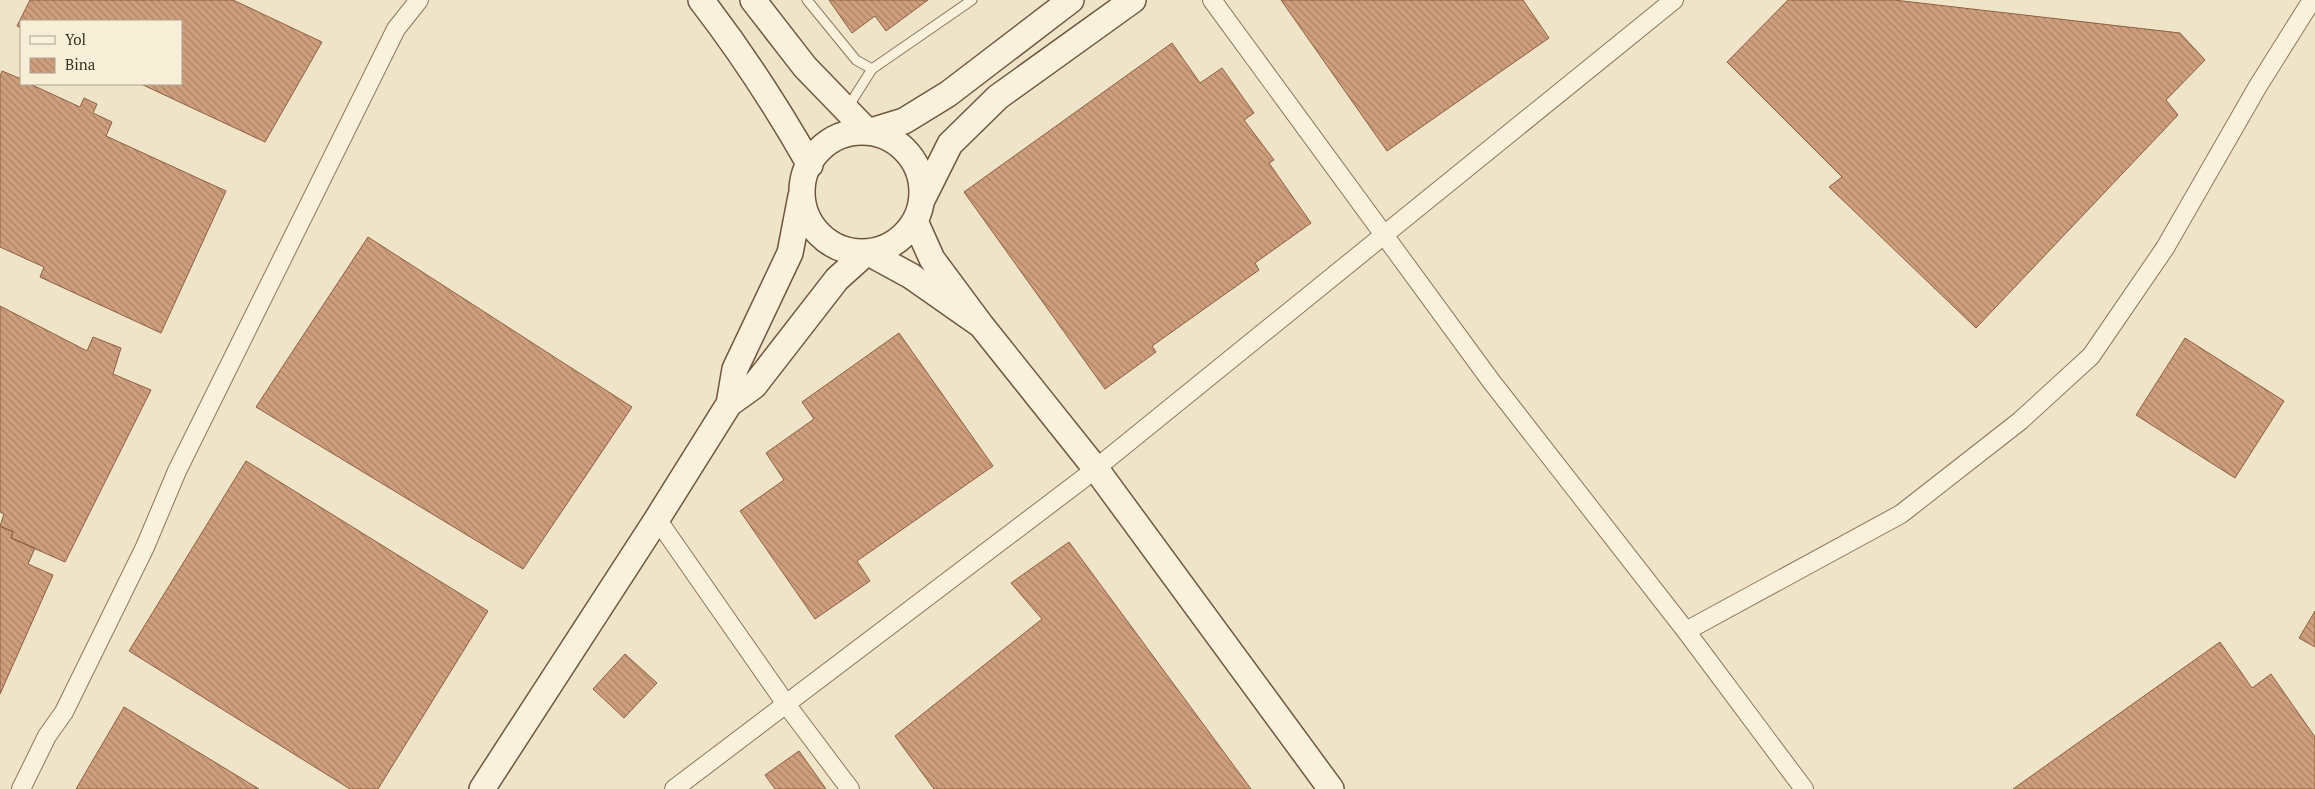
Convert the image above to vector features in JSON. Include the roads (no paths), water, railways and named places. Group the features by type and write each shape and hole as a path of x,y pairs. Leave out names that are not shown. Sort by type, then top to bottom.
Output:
{"street":[{"path":"20,789 47,736 64,712 145,547 177,471 396,29 419,0"},
{"path":"701,0 736,45 776,104 810,165"},
{"path":"753,0 804,67 846,110 868,132 887,137 903,148 916,164 922,183 918,212 932,258 981,325 1096,469 1331,789"},
{"path":"729,404 734,369 790,253 806,172 815,155 830,141 848,134 868,132 904,121 948,94 1071,0"},
{"path":"802,191 806,211 815,229 829,242 847,250 867,252 886,247 903,237 918,212 950,144 998,97 1134,0"},
{"path":"1212,0 1491,381 1686,631 1804,789"},
{"path":"674,789 1096,469 1674,0"},
{"path":"1686,631 1901,514 2020,421 2091,356 2165,248 2258,86 2312,0"},
{"path":"867,252 911,276 981,325"},
{"path":"482,789 729,404 754,386 837,279 867,252"},
{"path":"657,519 786,704 850,789"}],"lane":[{"path":"807,0 856,60 872,69"},
{"path":"846,110 872,69 972,0"}]}
